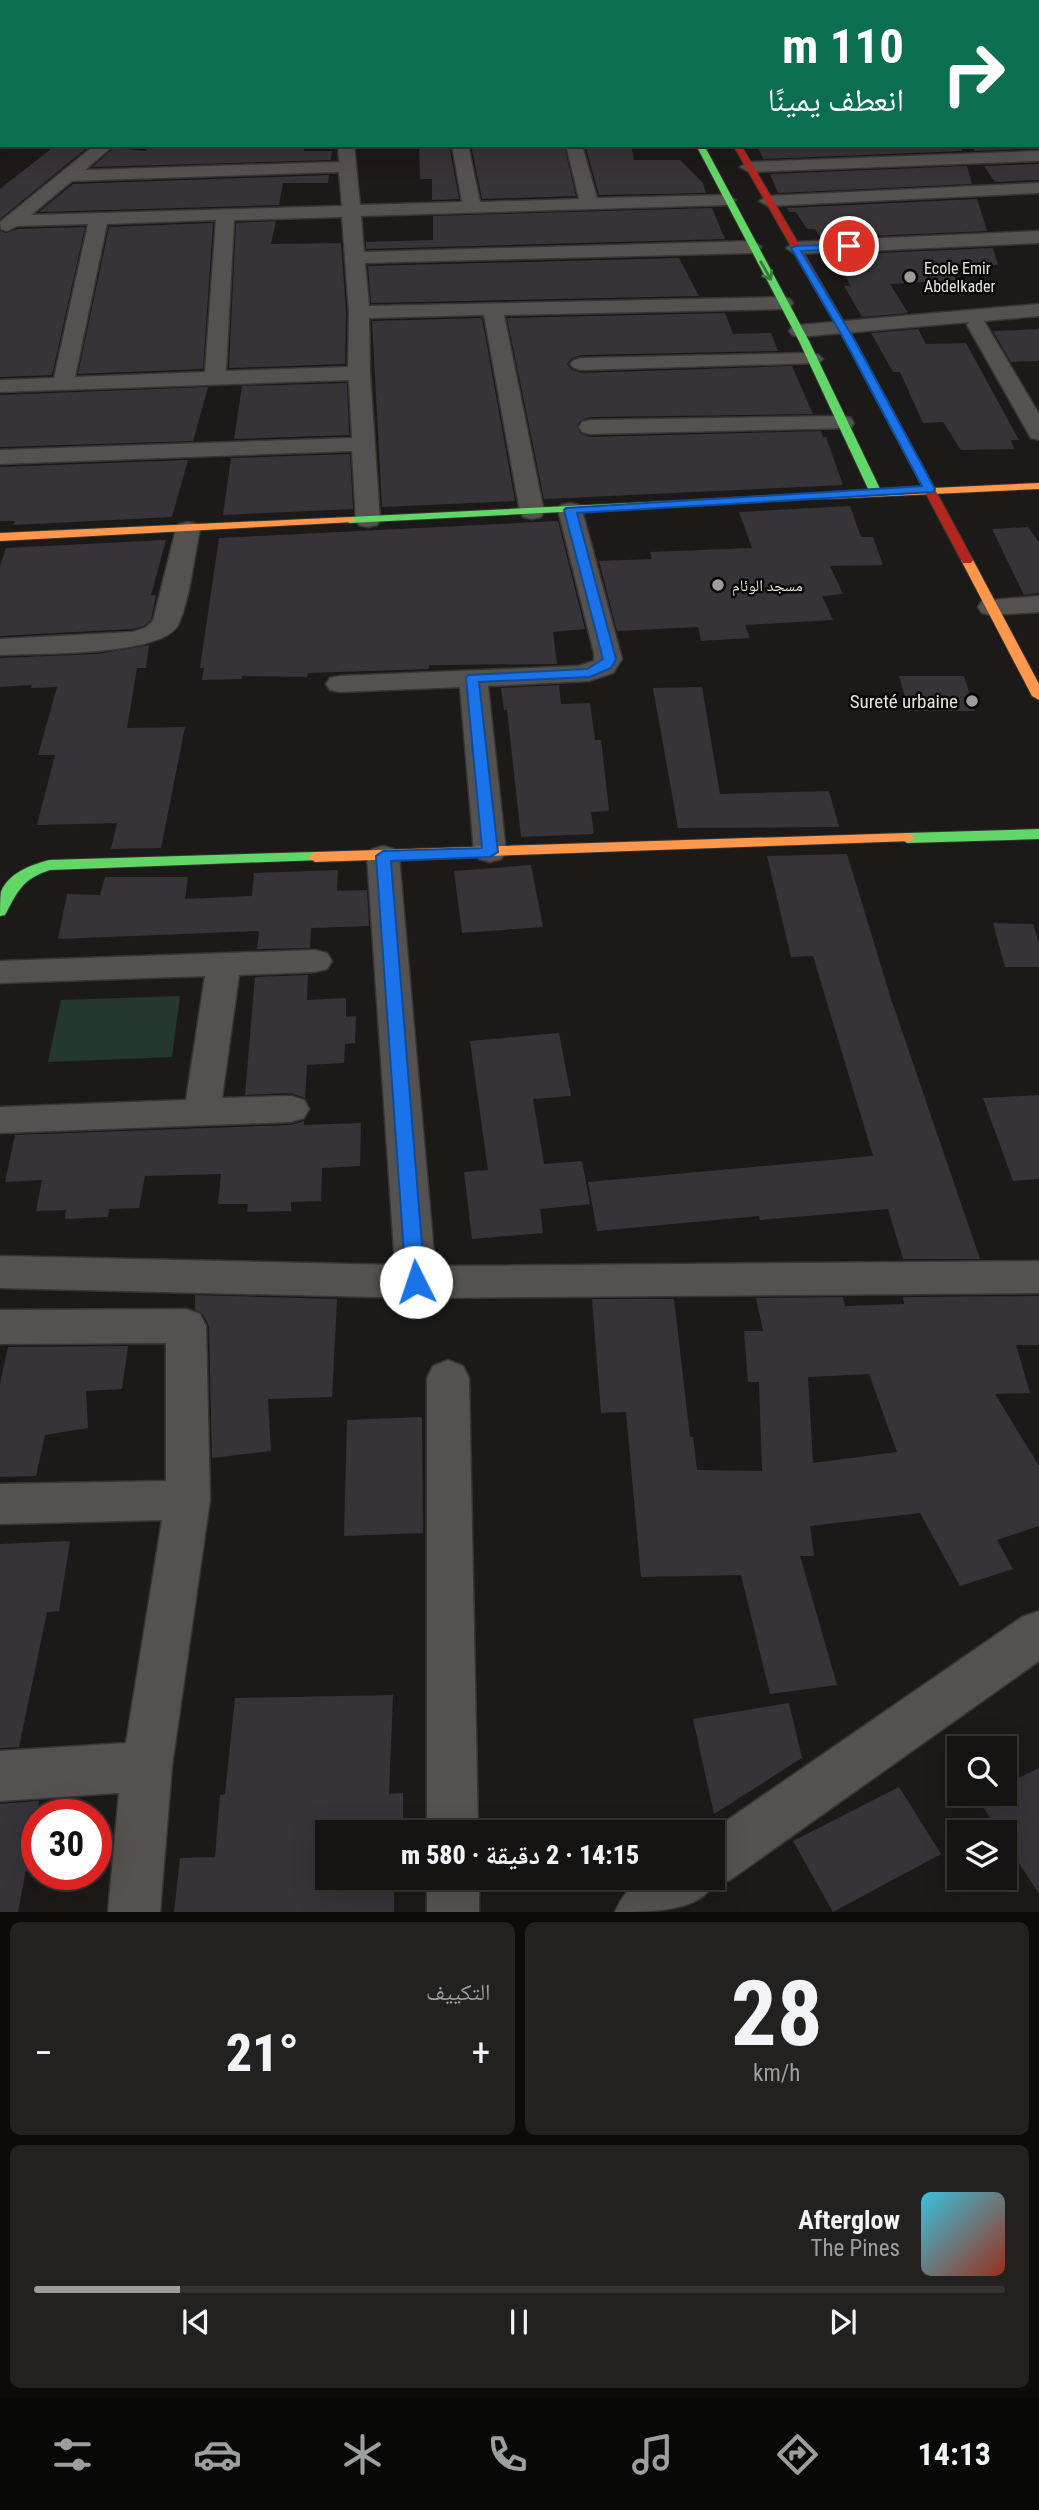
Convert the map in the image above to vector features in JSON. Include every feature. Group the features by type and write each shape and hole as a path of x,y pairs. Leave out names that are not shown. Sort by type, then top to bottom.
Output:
{"street":[{"path":"6,226 103,147"},
{"path":"346,147 359,312 359,373 368,520"},
{"path":"460,147 472,206"},
{"path":"575,147 589,203"},
{"path":"702,147 727,200 805,344 876,493"},
{"path":"738,147 846,333 1039,696"},
{"path":"749,167 1039,156"},
{"path":"66,176 346,167"},
{"path":"768,201 1039,188"},
{"path":"1010,189 1024,205"},
{"path":"6,226 99,218 727,200"},
{"path":"215,378 225,216"},
{"path":"63,384 99,218"},
{"path":"795,248 1039,237"},
{"path":"355,258 753,247"},
{"path":"359,312 783,303"},
{"path":"493,308 532,512"},
{"path":"581,364 805,344 846,333 1039,310"},
{"path":"846,333 1039,318"},
{"path":"976,325 1032,409 1039,433"},
{"path":"0,386 359,373"},
{"path":"590,428 842,423"},
{"path":"0,457 363,443"},
{"path":"0,537 532,512 929,489 1039,486"},
{"path":"340,684 590,673 606,665 608,653 570,510"},
{"path":"0,647 134,640 154,634 166,624 188,529"},
{"path":"991,607 1039,604"},
{"path":"472,678 490,852"},
{"path":"0,911 7,889 14,880 24,873 49,865 1039,834"},
{"path":"383,856 416,1282"},
{"path":"0,972 315,961"},
{"path":"202,1111 223,965"},
{"path":"0,1120 291,1109"},
{"path":"0,1272 416,1282 1039,1277"},
{"path":"134,1912 147,1766 188,1500 185,1276"},
{"path":"0,1326 186,1326"},
{"path":"448,1378 453,1820"},
{"path":"0,1504 188,1500"},
{"path":"725,1853 1039,1633"},
{"path":"0,1776 147,1766"},
{"path":"453,1890 453,1912"},
{"path":"641,1912 672,1890"}],"green space":[{"path":"180,996 172,1057 48,1062 61,1000"}],"building":[{"path":"53,147 88,147 0,219 0,189"},
{"path":"147,147 304,147 304,151 332,151 331,160 92,167 114,148 146,151"},
{"path":"419,147 449,147 459,199 432,200 432,179 420,179"},
{"path":"471,147 564,147 576,196 482,199"},
{"path":"586,147 631,147 634,160 680,160 703,183 706,193 599,195"},
{"path":"758,147 961,147 962,151 763,159"},
{"path":"972,147 1039,147 1039,148 975,151"},
{"path":"1039,164 1039,180 995,182 984,166"},
{"path":"967,166 972,184 778,193 770,174"},
{"path":"329,175 328,183 283,183 279,205 39,212 73,184"},
{"path":"977,199 987,231 821,238 815,229 807,229 796,212 789,212 787,208"},
{"path":"712,208 725,239 366,249 366,242 433,240 433,216"},
{"path":"276,221 271,244 341,243 346,312 345,364 229,368 236,223"},
{"path":"213,223 203,369 78,374 109,227"},
{"path":"85,227 52,375 0,377 0,231 6,233 18,229"},
{"path":"993,248 998,265 945,264 957,280 890,284 908,313 862,317 844,286 851,286 832,255"},
{"path":"679,258 699,296 371,303 368,266"},
{"path":"725,313 733,334 771,333 778,351 581,355 572,358 567,364 572,370 581,373 792,366 813,414 590,417 580,421 577,426 580,433 590,437 821,431 823,437 826,437 843,485 544,499 507,318"},
{"path":"482,318 515,501 382,507 372,321"},
{"path":"918,329 926,344 966,343 1019,440 1011,440 1014,449 961,450 943,422 923,423 900,372 893,372 871,333"},
{"path":"1039,329 1039,361 1011,362 993,331"},
{"path":"347,383 349,435 234,439 242,386"},
{"path":"208,387 193,441 0,447 0,395"},
{"path":"350,454 353,509 223,515 231,458"},
{"path":"188,460 172,517 13,525 15,521 0,521 0,467"},
{"name":"مسجد الوئام","path":"850,506 861,537 873,537 883,565 830,566 843,594 822,596 833,620 745,625 750,638 701,641 698,627 617,631 599,561 652,559 650,552 752,548 739,512"},
{"path":"558,521 585,629 553,632 557,664 429,665 429,669 202,680 204,668 200,668 219,538"},
{"path":"1028,527 1039,542 1039,593 1024,595 992,529"},
{"path":"166,540 151,595 156,595 151,620 144,626 132,629 0,636 0,566 6,548"},
{"path":"149,645 146,668 137,668 127,728 185,727 161,848 111,849 117,823 37,825 55,755 38,755 57,687 0,687 0,658 98,654"},
{"path":"899,676 964,676 975,711 909,711"},
{"path":"559,685 561,704 590,703 595,740 601,740 609,811 591,812 594,834 521,837 507,710 504,710 501,688"},
{"path":"702,687 720,794 829,791 839,827 678,828 653,688"},
{"path":"847,854 891,999 980,1259 903,1259 888,1209 760,1220 759,1216 597,1231 588,1182 873,1156 813,956 791,957 767,856"},
{"path":"531,865 543,927 462,933 454,871"},
{"path":"338,870 337,891 367,890 369,926 311,928 310,948 257,949 259,931 58,939 67,894 100,895 105,877 188,877 185,899 252,896 254,873"},
{"path":"993,923 1033,924 1039,943 1039,967 1005,967"},
{"path":"308,975 307,1000 346,998 346,1017 356,1016 355,1043 345,1044 344,1063 307,1065 305,1098 291,1093 245,1095 255,977"},
{"path":"559,1033 571,1096 533,1099 544,1164 582,1161 590,1204 540,1209 543,1233 472,1239 464,1172 488,1170 470,1041"},
{"path":"1039,1095 1039,1179 1013,1181 983,1098"},
{"path":"304,1121 304,1125 361,1123 360,1166 322,1168 321,1201 291,1202 291,1211 247,1212 248,1204 218,1204 221,1174 145,1176 139,1208 109,1209 108,1217 65,1219 66,1210 36,1211 42,1180 5,1182 15,1135 291,1125"},
{"path":"195,1295 337,1299 332,1397 268,1399 271,1451 212,1458 209,1326 202,1313 195,1310"},
{"path":"1039,1296 1039,1345 1016,1345 1030,1393 995,1394 1039,1466 1039,1526 997,1540 1013,1569 960,1586 920,1513 810,1526 814,1556 800,1556 837,1685 770,1694 741,1575 641,1577 626,1412 601,1413 592,1299 674,1299 690,1437 693,1437 697,1470 762,1471 759,1382 748,1382 744,1331 763,1331 756,1298 843,1297 845,1306 904,1304 903,1297","holes":["869,1374 897,1452 813,1463 808,1377"]},
{"path":"128,1346 122,1389 86,1391 88,1428 45,1435 36,1476 0,1477 0,1384 8,1347"},
{"path":"422,1417 423,1533 344,1536 347,1420"},
{"path":"70,1541 59,1611 47,1612 19,1747 0,1748 0,1544"},
{"path":"393,1695 389,1794 403,1793 403,1820 315,1820 315,1890 394,1890 394,1912 174,1912 180,1858 215,1857 220,1795 225,1794 235,1698"},
{"path":"789,1703 802,1758 714,1814 693,1719"},
{"path":"1039,1768 1039,1894 1017,1860 1017,1820 991,1820 983,1806 1017,1806 1017,1779"},
{"path":"899,1787 941,1854 833,1912 793,1841"},
{"path":"21,1802 22,1890 18,1912 0,1912 0,1804"}],"traffic: fast":[{"path":"701,147 804,341 876,493"},
{"path":"350,520 828,496"},
{"path":"907,838 1039,834"},
{"path":"0,911 12,886 18,880 31,871 49,865 315,857"}],"traffic: slow":[{"path":"828,496 1039,486"},
{"path":"0,537 350,520"},
{"path":"967,560 1039,696"},
{"path":"315,857 907,838"}],"traffic: jam":[{"path":"738,147 849,339 967,560"}],"place":[{"name":"Ecole Emir Abdelkader","path":"910,277"},
{"name":"مسجد الوئام","path":"718,585"},
{"name":"Sureté urbaine","path":"972,701"}],"route":[{"path":"416,1282 383,856 490,852 472,678 590,673 606,665 609,659 570,510 929,489 849,339 795,248 849,246"}]}
